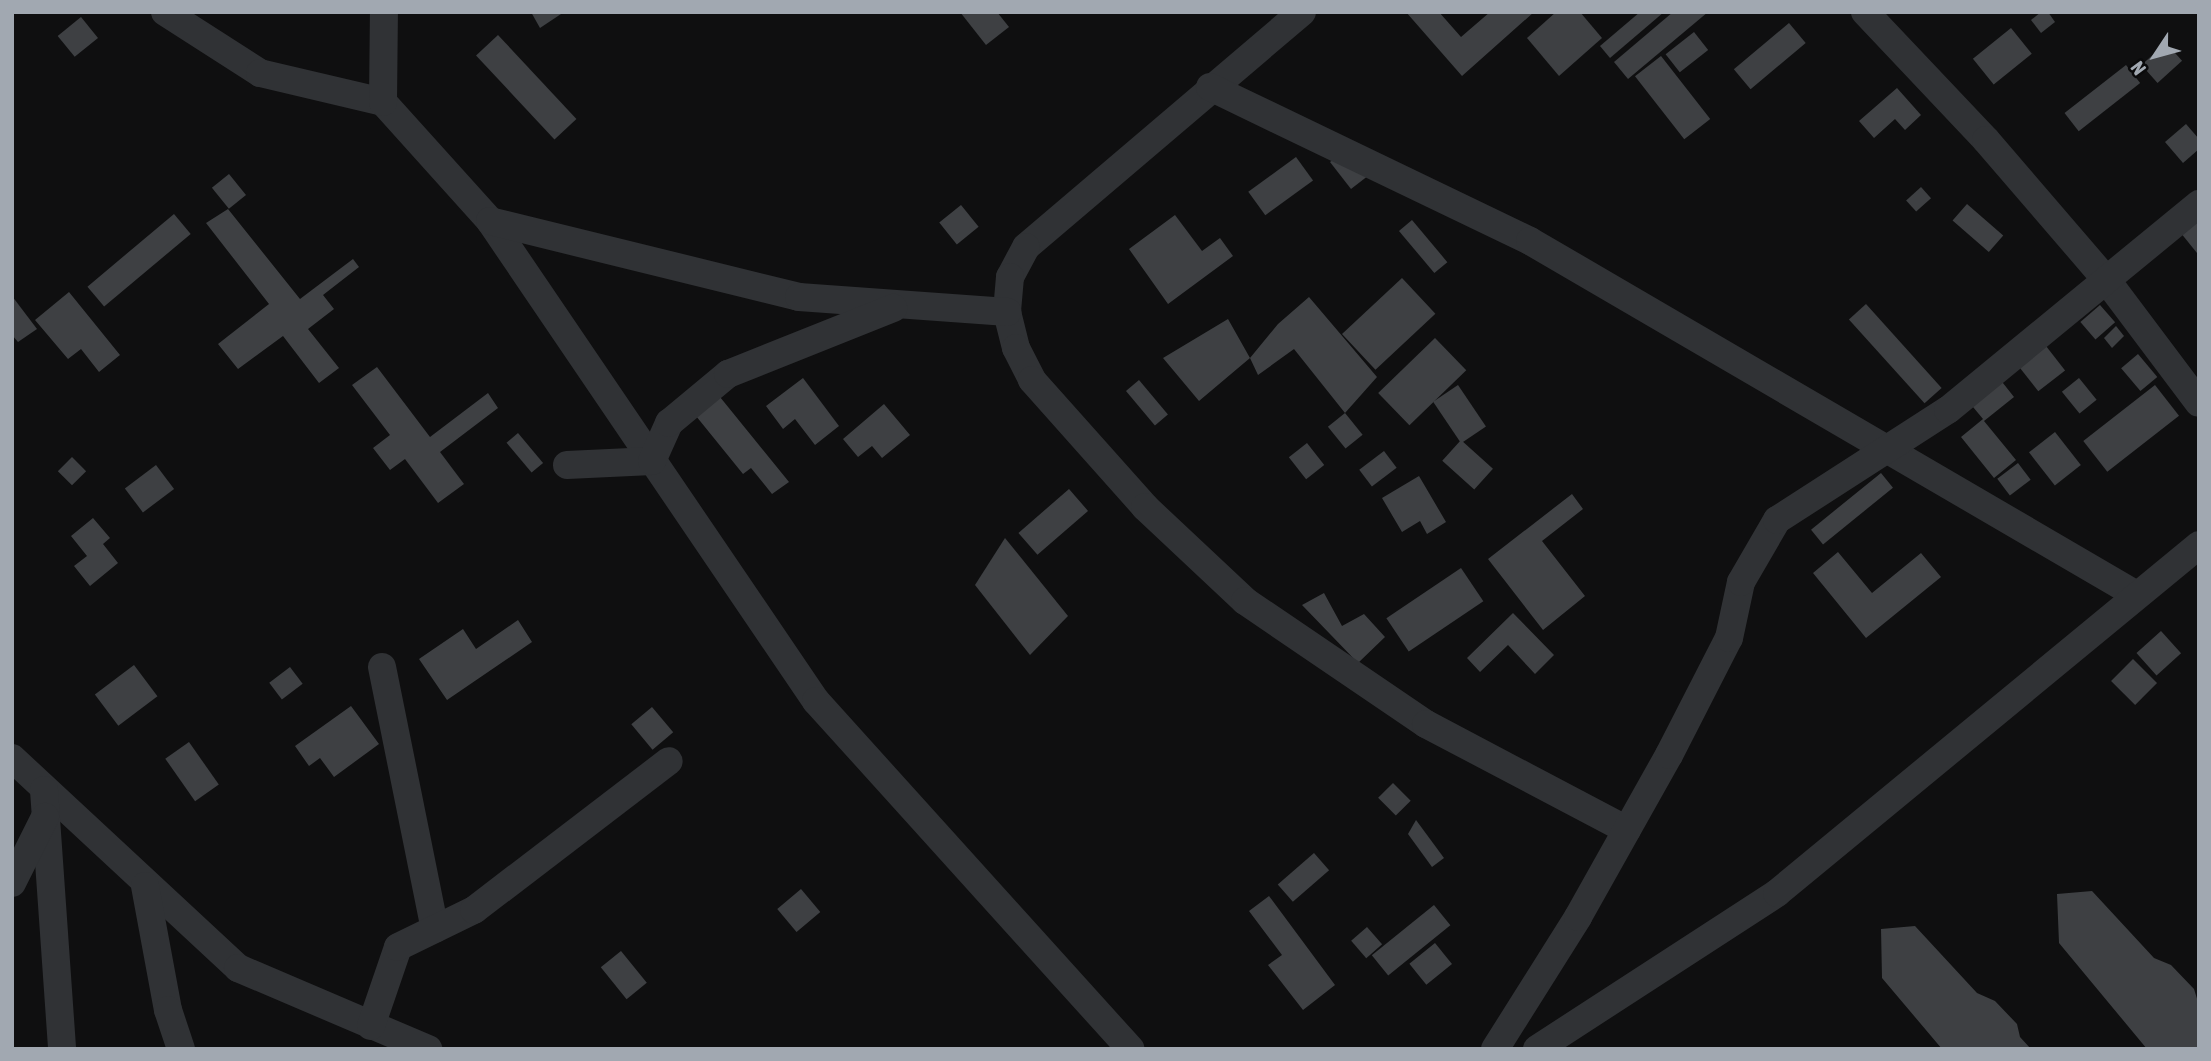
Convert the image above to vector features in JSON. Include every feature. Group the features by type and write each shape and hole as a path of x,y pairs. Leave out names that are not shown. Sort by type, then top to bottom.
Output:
{"street":[{"path":"165,12 260,73 383,102 490,221 816,701 1130,1049"},
{"path":"383,102 384,12"},
{"path":"1302,12 1210,87 1026,247 1010,277 1007,312 1016,348 1032,380 1145,507 1245,601 1426,724 1627,830"},
{"path":"1865,12 1986,140 2108,282 2199,403"},
{"path":"1210,87 1530,242 2135,594"},
{"path":"1495,1049 1627,830 1729,638 1741,582 1777,520 1884,448 1948,410 2108,282 2199,204"},
{"path":"490,221 799,297 1007,312"},
{"path":"652,461 669,422 728,374 903,304"},
{"path":"567,465 652,461"},
{"path":"1537,1049 1777,892 2135,594 2199,545"},
{"path":"382,667 435,929"},
{"path":"12,758 45,803 238,968 428,1049"},
{"path":"375,1027 398,947 474,910 669,761"},
{"path":"12,883 45,803"},
{"path":"45,803 62,1049"},
{"path":"145,886 168,1010 181,1049"},
{"path":"375,1027 399,1049"}],"building":[{"path":"531,12 564,12 540,28"},
{"path":"960,12 997,12 1009,27 986,45"},
{"path":"1406,12 1439,12 1461,37 1490,12 1534,12 1462,76"},
{"path":"1556,12 1580,12 1602,38 1559,76 1527,38"},
{"path":"1640,12 1664,12 1610,58 1600,46"},
{"path":"1673,12 1708,12 1628,79 1614,62"},
{"path":"2041,12 2048,12 2055,22 2041,33 2031,20"},
{"path":"81,17 98,38 75,57 58,36"},
{"path":"1789,23 1806,43 1751,89 1734,69"},
{"path":"2011,28 2032,54 1994,84 1973,59"},
{"path":"1694,32 1708,50 1680,72 1666,54"},
{"path":"498,35 576,119 554,140 476,55"},
{"path":"2166,43 2182,61 2158,83 2141,65"},
{"path":"1661,56 1710,119 1684,139 1635,76"},
{"path":"2126,65 2140,83 2079,131 2065,113"},
{"path":"1897,88 1921,115 1905,130 1895,119 1874,138 1859,121"},
{"path":"2186,124 2199,139 2199,149 2183,163 2165,142"},
{"path":"1341,154 1373,172 1351,189 1330,162"},
{"path":"1296,157 1313,180 1265,215 1248,192"},
{"path":"229,174 246,195 229,209 212,188"},
{"path":"1921,187 1931,198 1916,212 1906,200"},
{"path":"1967,204 2003,235 1989,252 1953,221"},
{"path":"961,205 979,227 957,244 939,223"},
{"path":"228,209 300,299 353,259 359,267 323,295 334,309 308,329 339,368 319,383 283,336 238,369 218,344 269,304 206,223"},
{"path":"174,214 191,234 104,307 87,287"},
{"path":"1175,215 1202,251 1220,238 1233,256 1168,304 1129,249"},
{"path":"2199,216 2199,251 2197,253 2180,232"},
{"path":"1412,220 1447,262 1434,273 1399,231"},
{"path":"1402,278 1435,314 1375,370 1342,334"},
{"path":"69,292 120,355 99,372 81,349 68,359 35,320"},
{"path":"12,296 37,329 18,342 12,335"},
{"path":"1309,297 1377,377 1345,413 1294,349 1258,375 1250,358 1278,324"},
{"path":"1866,304 1942,388 1925,403 1849,319"},
{"path":"2100,305 2115,322 2095,339 2080,322"},
{"path":"1228,319 1250,358 1199,401 1163,358"},
{"path":"2116,326 2124,336 2112,348 2104,338"},
{"path":"1435,338 1466,370 1409,425 1378,393"},
{"path":"2046,346 2065,370 2038,391 2019,367"},
{"path":"2138,354 2157,377 2140,391 2121,368"},
{"path":"377,367 430,437 488,393 498,408 440,452 464,484 438,503 405,459 390,470 373,448 390,435 352,385"},
{"path":"803,378 839,426 815,445 795,419 783,429 766,406"},
{"path":"1999,378 2014,397 1984,421 2016,460 1994,478 1961,437 1983,419 1968,401"},
{"path":"2079,378 2097,400 2080,414 2062,392"},
{"path":"1139,380 1168,414 1155,425 1126,391"},
{"path":"1458,385 1486,426 1461,443 1433,402"},
{"path":"2155,385 2179,416 2107,472 2083,441"},
{"path":"720,397 789,482 772,494 751,468 743,474 696,416"},
{"path":"884,404 910,435 882,458 872,446 858,457 843,439"},
{"path":"1345,413 1363,435 1346,449 1328,427"},
{"path":"2055,432 2081,465 2055,485 2029,452"},
{"path":"518,433 543,463 532,473 507,443"},
{"path":"1461,440 1493,469 1474,490 1442,461"},
{"path":"1307,443 1324,465 1306,479 1289,457"},
{"path":"1384,451 1397,468 1372,486 1359,470"},
{"path":"72,457 86,471 72,485 58,471"},
{"path":"2018,463 2031,480 2010,495 1997,479"},
{"path":"156,465 174,489 143,512 125,488"},
{"path":"1881,473 1893,488 1823,544 1811,530"},
{"path":"1419,476 1446,522 1427,534 1420,521 1402,532 1382,498"},
{"path":"1069,489 1088,511 1037,555 1018,533"},
{"path":"1572,494 1583,509 1542,541 1585,596 1543,630 1488,559"},
{"path":"93,518 110,538 103,544 118,563 90,586 74,566 87,556 71,536"},
{"path":"1005,538 1068,616 1030,655 975,585"},
{"path":"1838,552 1872,593 1921,553 1941,577 1866,638 1813,573"},
{"path":"1461,568 1483,601 1409,651 1386,618"},
{"path":"1324,593 1342,626 1364,614 1385,637 1358,663 1302,605"},
{"path":"1513,613 1554,655 1535,674 1508,645 1480,672 1467,658"},
{"path":"518,620 532,642 447,700 419,659 463,629 476,649"},
{"path":"2161,631 2181,653 2157,675 2136,653"},
{"path":"2133,659 2157,683 2135,705 2111,681"},
{"path":"134,665 157,696 118,726 95,694"},
{"path":"290,667 303,684 282,699 269,683"},
{"path":"351,706 379,744 334,777 320,758 309,766 295,746"},
{"path":"652,707 673,732 653,750 631,724"},
{"path":"189,742 219,785 195,801 165,759"},
{"path":"1393,783 1411,801 1396,816 1378,798"},
{"path":"1416,820 1444,858 1432,867 1408,834"},
{"path":"1314,853 1329,870 1293,902 1278,884"},
{"path":"801,889 820,912 797,932 777,909"},
{"path":"2092,891 2154,958 2171,965 2194,989 2199,1005 2199,1049 2147,1049 2059,943 2057,894"},
{"path":"1269,896 1335,985 1303,1010 1268,965 1282,955 1249,911"},
{"path":"1434,905 1450,925 1388,976 1372,955"},
{"path":"1915,926 1977,993 1995,1001 2017,1024 2020,1037 2031,1049 1942,1049 1882,978 1881,929"},
{"path":"1367,927 1382,944 1366,958 1351,941"},
{"path":"1435,943 1452,964 1426,985 1409,964"},
{"path":"621,951 647,983 627,999 601,967"}]}
